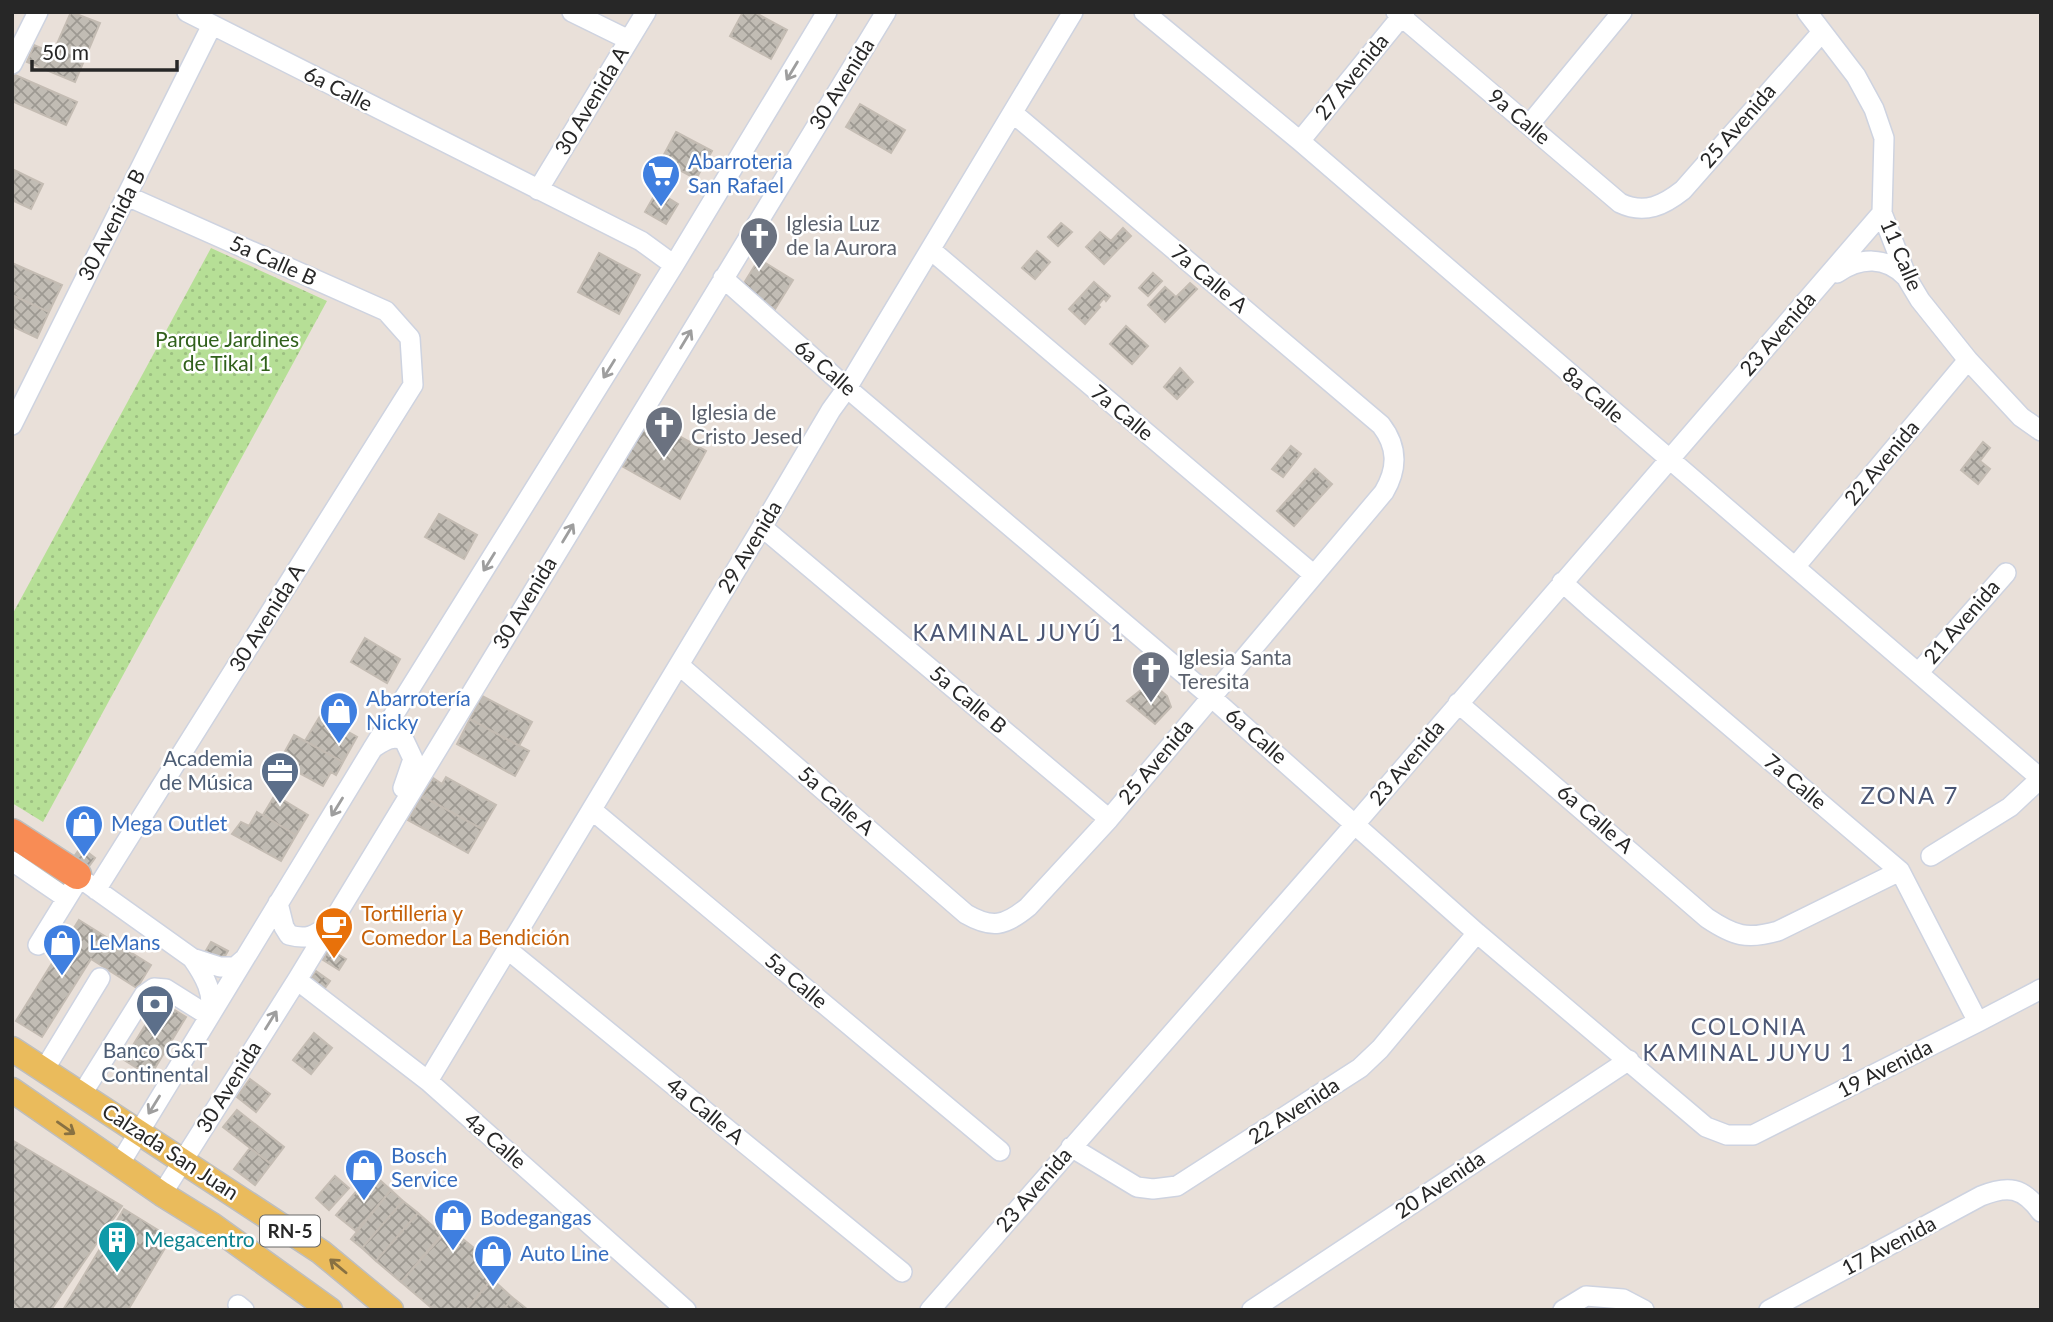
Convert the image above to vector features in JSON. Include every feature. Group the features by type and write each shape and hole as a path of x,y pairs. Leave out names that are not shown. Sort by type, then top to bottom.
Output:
{"highway":[{"path":"12,833 70,881"}],"main road":[{"name":"Calzada San Juan","path":"12,1049 321,1252 391,1310"},
{"name":"Calzada San Juan","path":"12,1090 119,1165 212,1225 330,1310"}],"street":[{"path":"12,65 38,12"},
{"name":"6a Calle","path":"187,12 641,241 674,265"},
{"path":"572,12 629,40"},
{"name":"30 Avenida A","path":"538,190 646,12"},
{"path":"119,1165 827,12"},
{"name":"30 Avenida","path":"162,1194 331,924 886,12"},
{"name":"29 Avenida","path":"428,1081 1073,12"},
{"name":"8a Calle","path":"1144,12 1300,141 2040,778"},
{"path":"1529,125 1622,12"},
{"name":"11 Calle","path":"1807,12 1856,76 1874,109 1884,138 1882,214 1908,280 1920,300 1968,360 2021,417 2041,431"},
{"name":"27 Avenida","path":"1300,141 1401,14"},
{"name":"9a Calle","path":"1401,14 1620,204 1634,209 1647,209"},
{"name":"30 Avenida B","path":"12,425 212,25"},
{"name":"25 Avenida","path":"1647,209 1666,204 1683,190 1822,32"},
{"name":"7a Calle A","path":"1013,113 1373,417 1388,435 1394,451"},
{"name":"5a Calle B","path":"127,196 386,311 410,338"},
{"name":"23 Avenida","path":"930,1310 1356,823 1882,214"},
{"name":"7a Calle","path":"931,250 1314,575"},
{"path":"1824,281 1847,266 1867,260 1890,264 1908,280"},
{"name":"6a Calle","path":"723,278 847,388 1210,696 1477,933 1700,1123 1727,1135"},
{"name":"30 Avenida A","path":"38,945 70,881 413,385 410,338"},
{"name":"22 Avenida","path":"1795,567 1968,360"},
{"name":"25 Avenida","path":"998,924 1014,919 1028,907 1109,819 1384,492 1393,472 1394,451"},
{"name":"5a Calle B","path":"762,527 1109,819"},
{"name":"21 Avenida","path":"1919,672 2006,573"},
{"name":"7a Calle","path":"1562,582 1900,871 1978,1022"},
{"name":"5a Calle A","path":"679,666 966,914 982,923 998,924"},
{"name":"6a Calle A","path":"1458,703 1707,918 1734,933 1757,937 1778,931 1900,871"},
{"path":"373,748 388,738 397,737 404,740 413,759 394,818"},
{"path":"1931,856 2010,807 2040,778"},
{"name":"5a Calle","path":"592,810 1000,1151"},
{"path":"12,823 70,881 192,958 220,968 235,967 243,960"},
{"path":"12,861 70,881"},
{"path":"278,903 289,935 302,939 312,937 331,924"},
{"name":"22 Avenida","path":"1071,1147 1137,1187 1153,1189 1177,1186 1360,1068 1380,1049 1477,933"},
{"name":"4a Calle A","path":"507,949 902,1272"},
{"path":"192,958 209,991 213,1005 209,1016"},
{"path":"44,1070 100,978"},
{"name":"4a Calle","path":"296,980 428,1081 686,1310"},
{"path":"82,1094 144,995 154,988 166,989 209,1016"},
{"name":"19 Avenida","path":"1727,1135 1753,1135 2041,989"},
{"name":"20 Avenida","path":"1252,1310 1629,1060"},
{"name":"17 Avenida","path":"1769,1310 1996,1190 2011,1189 2023,1193 2041,1212"},
{"path":"1563,1310 1586,1296 1623,1300 1644,1310"}],"green space":[{"name":"Parque Jardines de Tikal 1","path":"211,248 327,301 43,822 12,803 12,615"}],"building":[{"path":"71,12 100,23 75,82 27,62 34,45 53,53"},
{"path":"743,12 754,12 787,30 771,59 730,36"},
{"path":"15,75 77,102 66,125 12,101 12,81"},
{"path":"860,104 905,130 891,153 846,127"},
{"path":"676,132 712,151 696,179 661,160"},
{"path":"12,169 43,184 31,209 12,200"},
{"name":"Abarroteria San Rafael","path":"657,191 678,204 666,224 645,212"},
{"path":"1061,223 1072,232 1058,246 1048,237"},
{"path":"1123,228 1131,236 1104,264 1086,247 1100,232 1111,241"},
{"path":"1037,251 1050,262 1035,279 1022,268"},
{"path":"599,253 640,275 619,314 578,292"},
{"path":"759,259 793,280 775,309 741,288"},
{"path":"12,263 62,285 49,312 12,295"},
{"path":"1153,273 1162,281 1148,296 1139,288"},
{"path":"1094,282 1110,296 1106,301 1104,298 1085,324 1069,309"},
{"path":"1190,283 1197,289 1165,322 1148,305 1165,287 1176,297"},
{"path":"12,295 49,312 37,338 12,326"},
{"path":"1126,326 1148,346 1132,364 1110,344"},
{"path":"1180,368 1193,382 1177,399 1164,387"},
{"name":"Iglesia de Cristo Jesed","path":"648,419 706,451 680,499 622,466"},
{"path":"1983,442 1990,448 1980,461 1990,469 1978,484 1961,470"},
{"path":"1291,446 1301,454 1283,477 1272,469"},
{"path":"1315,469 1332,484 1294,526 1277,511"},
{"path":"439,514 477,535 464,559 425,537"},
{"path":"365,638 400,659 387,683 351,662"},
{"name":"Iglesia Santa Teresita","path":"1151,682 1167,696 1171,707 1155,724 1127,701"},
{"path":"482,696 532,722 519,746 470,719"},
{"path":"320,716 357,737 343,762 305,741"},
{"path":"470,719 529,751 515,776 457,744"},
{"path":"294,735 343,762 336,775 331,772 323,786 279,762"},
{"path":"446,777 496,805 482,829 422,796 433,778 442,784"},
{"name":"Academia de Música","path":"275,795 308,815 296,835 263,815"},
{"path":"422,796 482,829 468,853 408,820"},
{"path":"257,812 296,835 281,861 232,834 241,822 249,826"},
{"name":"Mega Outlet","path":"81,847 95,858 87,869 73,858"},
{"name":"LeMans","path":"79,920 151,965 137,988 91,959 42,1037 16,1021"},
{"path":"211,942 228,951 222,961 204,954"},
{"name":"Tortilleria y Comedor La Bendición","path":"329,949 346,959 339,970 323,960"},
{"path":"316,971 330,981 322,992 311,978"},
{"name":"Banco G&T Continental","path":"160,1001 186,1017 150,1076 124,1060"},
{"path":"314,1033 332,1048 311,1074 293,1060"},
{"path":"250,1079 270,1094 256,1112 237,1097"},
{"path":"237,1110 284,1147 271,1164 223,1127"},
{"path":"12,1140 122,1206 51,1310 12,1310"},
{"path":"250,1148 271,1164 255,1185 234,1169"},
{"name":"Bosch Service","path":"372,1173 391,1190 356,1231 336,1215"},
{"path":"335,1176 349,1188 329,1210 316,1198"},
{"path":"391,1190 403,1201 362,1248 351,1239"},
{"path":"403,1201 418,1213 376,1261 362,1248"},
{"name":"Megacentro","path":"124,1209 171,1238 128,1310 63,1310"},
{"path":"418,1213 443,1235 401,1282 376,1261"},
{"name":"Bodegangas","path":"448,1227 500,1269 466,1310 434,1310 401,1282"},
{"name":"Auto Line","path":"492,1279 513,1298 503,1310 466,1310"},
{"path":"513,1298 528,1310 503,1310"}],"place":[{"name":"Abarroteria San Rafael","path":"661,208"},
{"name":"Iglesia Luz de la Aurora","path":"759,270"},
{"name":"Iglesia de Cristo Jesed","path":"664,459"},
{"name":"Iglesia Santa Teresita","path":"1151,704"},
{"name":"Abarrotería Nicky","path":"339,745"},
{"name":"Academia de Música","path":"280,805"},
{"name":"Mega Outlet","path":"84,858"},
{"name":"Tortilleria y Comedor La Bendición","path":"334,960"},
{"name":"LeMans","path":"62,977"},
{"name":"Banco G&T Continental","path":"155,1038"},
{"name":"Bosch Service","path":"364,1202"},
{"name":"Bodegangas","path":"453,1252"},
{"name":"Megacentro","path":"117,1274"},
{"name":"Auto Line","path":"493,1288"}],"district":[{"name":"KAMINAL JUYÚ 1","path":"1019,633"},
{"name":"ZONA 7","path":"1910,796"},
{"name":"COLONIA KAMINAL JUYU 1","path":"1749,1040"}]}
